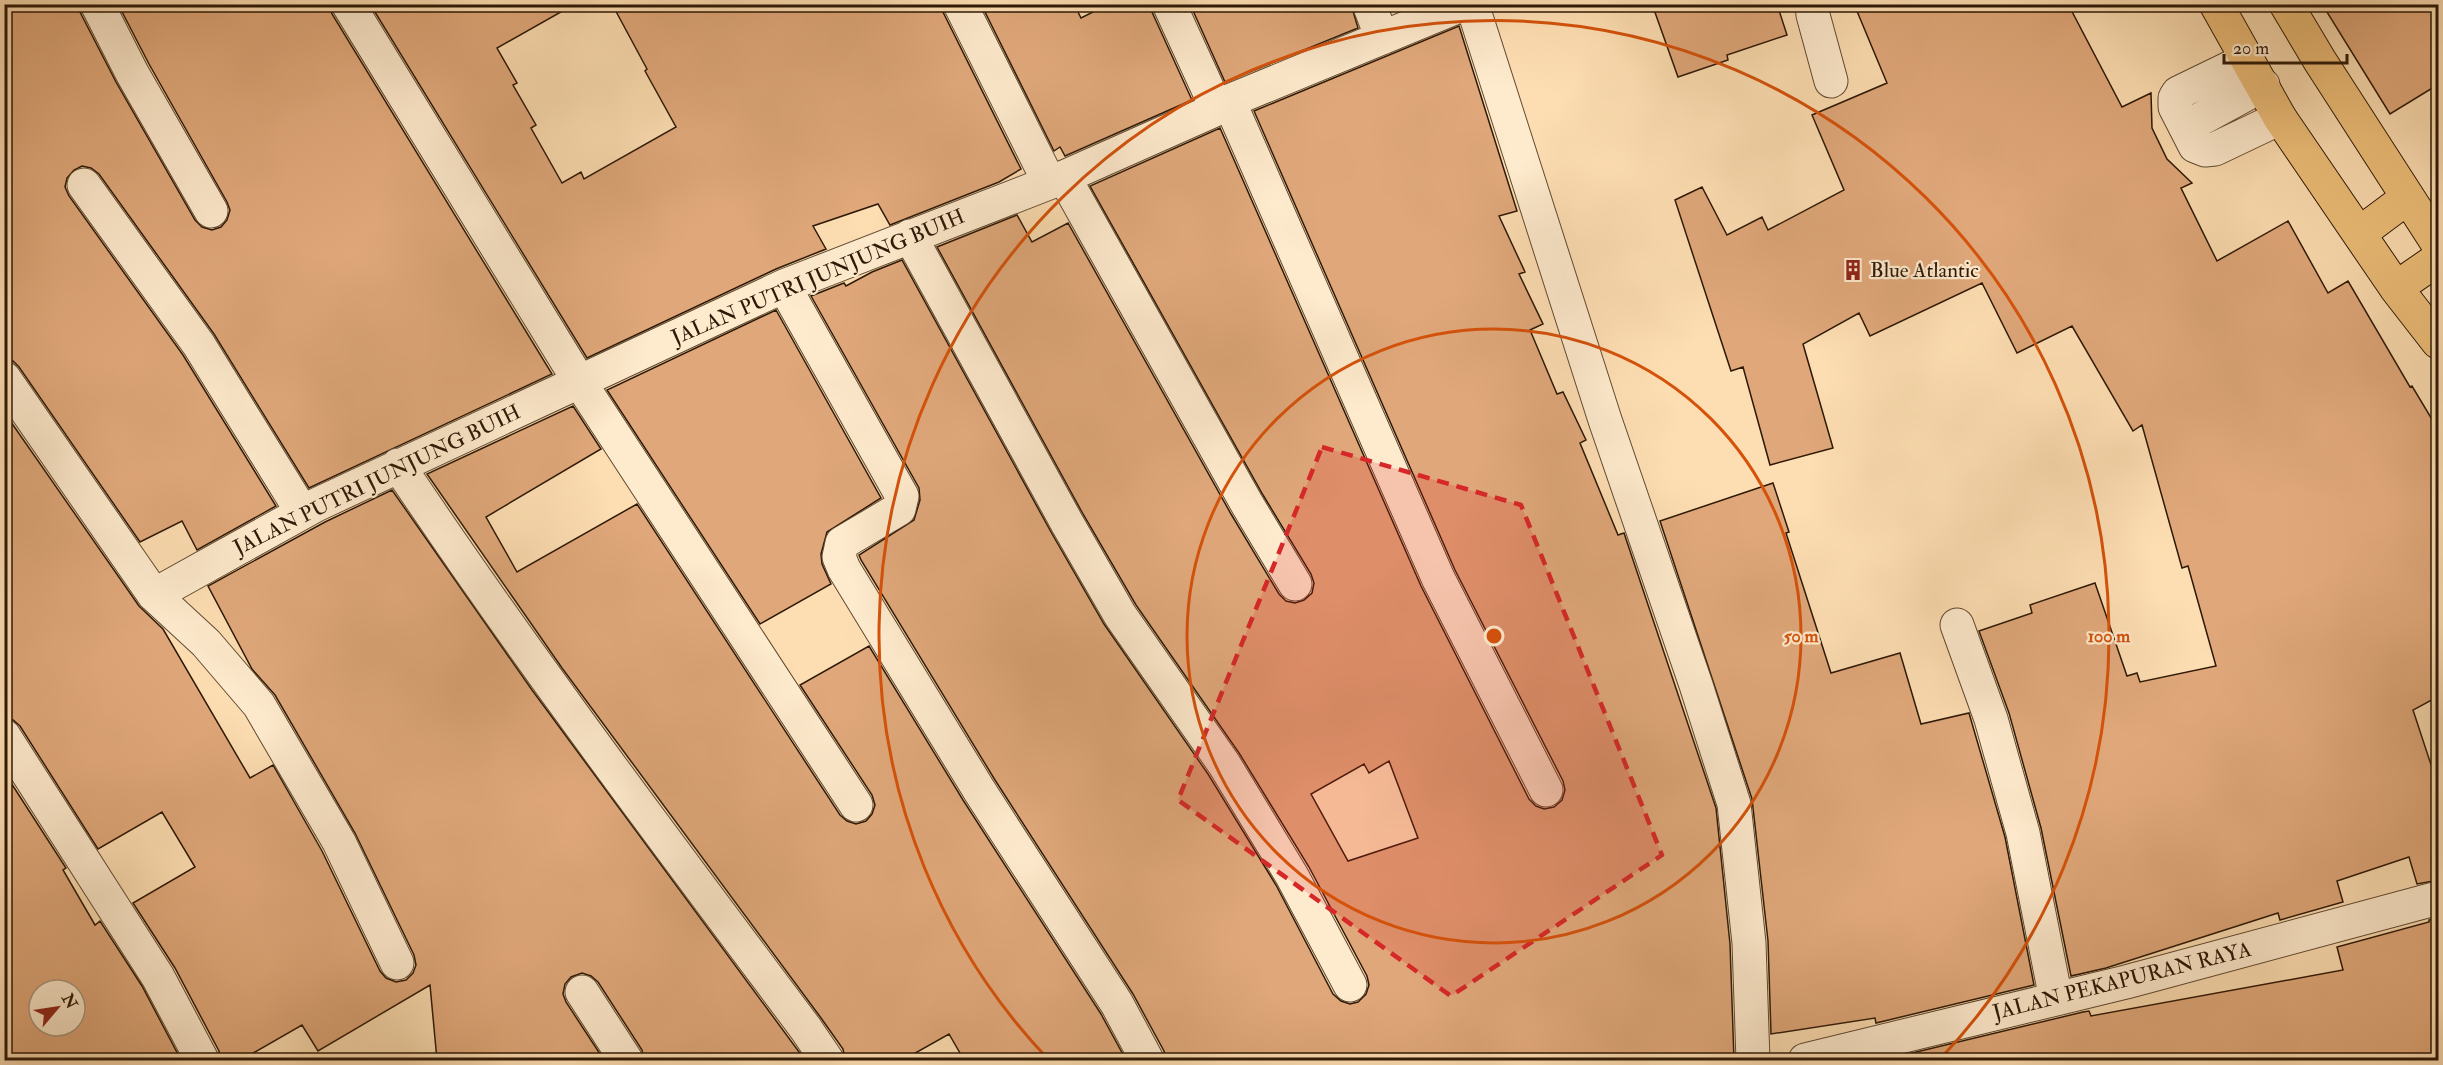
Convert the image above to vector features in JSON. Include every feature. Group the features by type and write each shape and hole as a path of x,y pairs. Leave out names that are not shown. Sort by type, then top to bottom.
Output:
{"highway":[{"path":"2216,4 2280,118 2396,288 2439,342"},
{"path":"2286,4 2407,198 2439,244"},
{"path":"2360,233 2407,198"},
{"path":"2396,288 2439,259"}],"street":[{"path":"97,4 132,73 211,211"},
{"path":"348,4 579,381 856,805"},
{"path":"960,4 1057,179 1295,584"},
{"path":"1169,4 1223,105 1438,578 1546,790"},
{"path":"1369,4 1382,38"},
{"name":"JALAN PUTRI JUNJUNG BUIH","path":"154,595 302,512 784,286 1057,179 1223,105 1464,4"},
{"path":"1472,4 1605,420 1696,685 1734,804 1749,934 1753,1060"},
{"path":"1812,4 1812,15 1831,81"},
{"path":"2256,72 2186,127 2195,146 2210,150 2280,118"},
{"path":"84,185 200,345 302,512"},
{"path":"910,236 1066,523 1120,615 1224,764 1292,876 1350,985"},
{"path":"784,286 902,496 899,509 842,543 839,557 844,569 979,790 1117,1004 1147,1060"},
{"path":"4,378 154,595 206,644 259,705 339,843 397,963"},
{"path":"398,465 451,544 596,747 799,1019 827,1060"},
{"path":"1957,625 1991,719 2023,833 2056,999"},
{"path":"4,736 158,977 202,1060"},
{"name":"JALAN PEKAPURAN RAYA","path":"1804,1060 2056,999 2439,898"},
{"path":"582,992 626,1060"}],"highlighted area":[{"path":"1322,447 1521,505 1662,855 1451,996 1178,800"}],"building":[{"path":"4,4 79,4 80,12 116,82 195,220 202,227 212,230 221,227 227,220 230,210 227,202 118,4 329,4 332,14 552,374 309,488 214,334 99,174 91,168 82,166 74,170 67,178 65,187 69,196 183,355 276,506 197,550 182,521 140,542 19,367 13,361 4,360"},
{"path":"370,4 575,4 497,48 517,83 513,85 536,125 531,128 562,183 581,172 584,179 676,127 612,4 942,4 943,12 1021,169 999,182 890,225 878,204 813,226 826,249 776,269 587,358"},
{"path":"981,4 1074,4 1081,18 1109,4 1151,4 1152,12 1192,100 1065,156 1060,147 1054,151"},
{"path":"1190,4 1351,4 1358,28 1225,82"},
{"path":"1652,4 1777,4 1787,35 1727,55 1728,60 1678,77"},
{"path":"1854,4 2068,4 2122,107 2151,93 2152,128 2167,159 2192,183 2181,188 2217,261 2288,221 2328,293 2348,281 2410,387 2412,386 2439,431 2439,696 2413,710 2439,789 2439,880 2417,884 2409,857 2337,881 2343,902 2280,920 2278,913 2106,968 2071,976 2041,828 2009,713 1979,631 2032,613 2030,605 2095,583 2127,676 2137,673 2140,682 2216,666 2188,566 2182,568 2142,425 2133,431 2072,326 2017,353 1982,283 1870,336 1859,313 1803,344 1833,448 1770,465 1743,367 1731,371 1675,200 1702,187 1727,235 1762,217 1768,230 1844,190 1812,115 1887,83"},
{"path":"2322,4 2439,4 2439,84 2390,114"},
{"path":"1459,26 1517,211 1499,216 1525,272 1519,274 1543,324 1530,330 1557,394 1563,392 1586,440 1580,443 1618,535 1624,533 1716,808 1730,944 1734,1060 1166,1060 1164,1051 1133,994 995,780 861,560 859,555 914,520 920,500 919,488 811,296 844,283 846,286 902,260 1104,624 1208,774 1276,885 1333,994 1341,1001 1350,1004 1358,1002 1366,994 1369,985 1367,976 1309,867 1239,753 1136,605 1083,514 937,247 1017,215 1032,242 1068,223 1231,514 1279,594 1286,601 1295,603 1304,600 1312,593 1314,583 1311,574 1263,495 1090,186 1220,128 1421,586 1529,799 1536,806 1544,809 1554,807 1562,800 1565,790 1563,781 1455,570 1254,111","holes":["1389,761 1418,838 1348,861 1311,794 1364,764 1369,773"]},
{"path":"776,310 881,498 827,532 821,554 822,564 831,584 760,624 607,390"},
{"path":"573,406 601,449 486,517 517,572 637,504 840,815 856,824 866,821 872,814 875,805 872,795 800,685 869,646 963,800 1101,1014 1126,1060 964,1060 949,1034 903,1060 845,1060 843,1049 821,1018 562,668 427,474"},
{"path":"4,412 139,606 163,629 250,778 273,765 322,851 380,971 386,978 396,982 406,980 413,973 416,965 414,955 355,833 275,695 252,669 208,586 325,522 392,490 532,690 805,1060 644,1060 642,1050 598,982 582,973 571,977 565,984 563,994 604,1060 512,1060 511,1055 437,1060 430,985 318,1051 302,1025 241,1060 221,1060 219,1051 175,968 133,903 195,867 162,812 98,849 20,726 4,717"},
{"path":"1773,483 1789,532 1786,533 1831,673 1900,653 1921,724 1969,713 2005,837 2034,985 1876,1023 1875,1018 1771,1034 1768,941 1752,799 1660,521"},
{"path":"4,772 66,868 63,870 95,925 100,921 142,986 181,1060 4,1060"},
{"path":"2439,917 2439,927 2434,928 2439,945 2439,1060 1883,1060 2083,1012 2089,1011 2091,1016 2343,970 2337,947 2429,922"}],"place":[{"name":"Blue Atlantic","path":"1853,270"}]}
